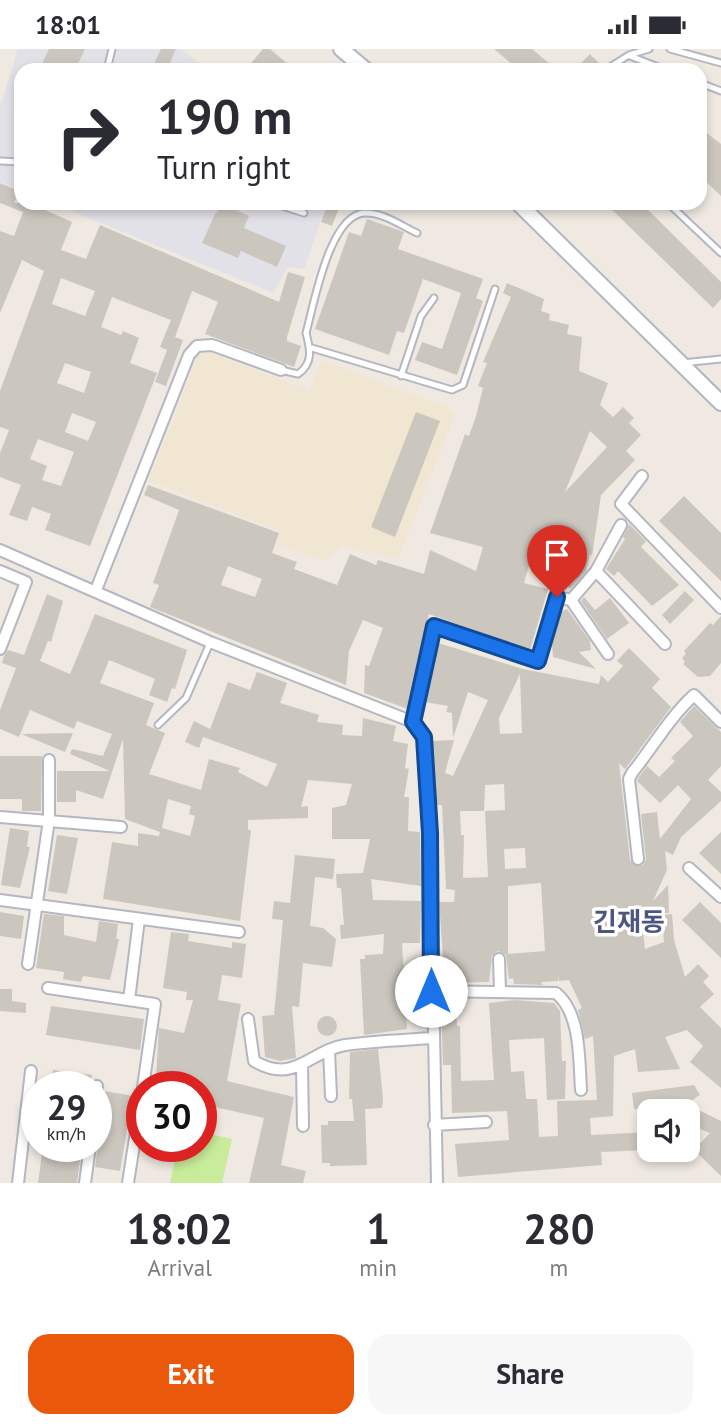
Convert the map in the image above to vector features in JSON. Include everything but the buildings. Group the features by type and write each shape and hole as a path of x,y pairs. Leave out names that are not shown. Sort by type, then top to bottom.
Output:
{"main road":[{"path":"341,49 358,63"},
{"path":"525,210 721,403"}],"street":[{"path":"96,590 189,355 197,346 212,345 281,370"},
{"path":"642,476 621,504 721,608"},
{"path":"571,600 596,571 621,525"},
{"path":"0,550 210,642 413,722 424,737 430,833 431,991 437,1183"},
{"path":"596,571 665,644"},
{"path":"0,572 26,582 0,648"},
{"path":"413,722 434,626 538,661 557,597 571,600 608,654"},
{"path":"638,859 629,779 632,773 664,733 673,715 694,695 721,722"},
{"path":"28,964 49,820 49,760"},
{"path":"0,817 121,827"},
{"path":"689,868 721,897"},
{"path":"0,900 239,932"},
{"path":"129,1000 139,919"},
{"path":"499,959 500,992"},
{"path":"48,988 155,1004 145,1071"},
{"path":"431,991 556,993 562,997 569,1011 577,1045 581,1090"},
{"path":"247,1019 254,1061 262,1066 289,1070 342,1045 432,1038"},
{"path":"329,1050 331,1096"},
{"path":"302,1066 303,1126"},
{"path":"434,1125 486,1122"},
{"path":"18,1183 21,1157"},
{"path":"85,1183 88,1162"},
{"path":"128,1183 131,1162"}],"lane":[{"path":"616,63 629,55 649,49"},
{"path":"670,49 721,62"},
{"path":"629,55 649,63"},
{"path":"295,210 304,213"},
{"path":"675,210 721,253"},
{"path":"281,370 290,374 303,370 312,348 306,333 338,230 353,215 367,213 416,233"},
{"path":"312,348 453,390 463,385 495,289"},
{"path":"401,376 421,316 434,298"},
{"path":"682,363 721,359"},
{"path":"158,725 186,698 210,642"}],"shaded area":[{"path":"18,49 181,49 199,63 14,63 14,188 0,182 0,107"},
{"path":"69,210 325,210 304,269 288,267 273,293"},
{"path":"210,352 309,391 322,361 447,407 455,415 398,559 342,546 324,561 277,544 280,531 149,481 198,356"}],"green space":[{"path":"217,1136 232,1139 222,1183 170,1183 175,1162 217,1162"}],"district":[{"name":"긴재동","path":"629,921"}],"route":[{"path":"431,991 430,833 424,737 413,722 434,626 538,661 557,597"}]}
